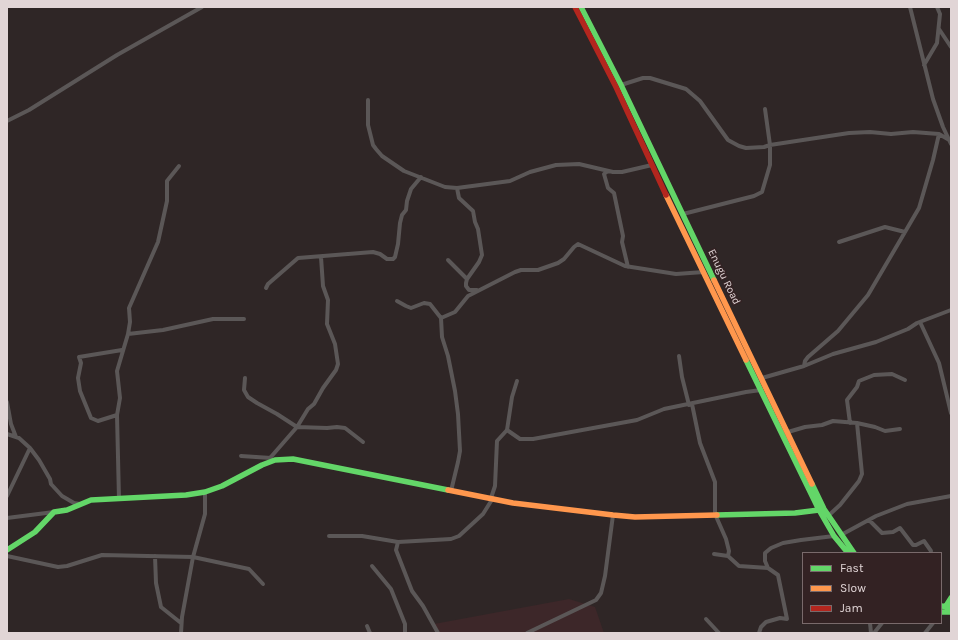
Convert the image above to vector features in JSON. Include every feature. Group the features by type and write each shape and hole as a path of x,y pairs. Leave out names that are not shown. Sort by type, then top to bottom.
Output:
{"main road":[{"path":"575,7 616,87 652,165 819,510 847,552"},
{"name":"Enugu Road","path":"581,7 621,85 837,536 853,552"},
{"path":"7,550 35,532 54,512 67,510 91,500 186,495 205,492 222,486 272,459 313,463 513,503 613,515 635,517 819,510"},
{"path":"946,606 951,598"}],"street":[{"path":"7,121 29,110 117,55 202,7"},
{"path":"910,7 934,99 950,142"},
{"path":"924,65 937,43 940,14 938,7"},
{"path":"939,28 951,47"},
{"path":"621,85 643,78 650,78 686,89 700,101 728,140 746,148 764,147 849,133 870,132 891,134 913,132 939,134 950,142"},
{"path":"368,100 368,125 373,145 376,150 404,171 445,187 457,188 510,181 530,172 556,164 578,164 608,171 622,172 652,165"},
{"path":"683,214 754,196 762,192 770,165 770,145 765,109"},
{"path":"804,366 808,357 838,331 868,295 919,208 939,134"},
{"path":"119,499 117,415 120,398 117,371 128,334 130,308 158,242 167,201 167,181 179,166"},
{"path":"608,171 604,174 608,188 614,193 623,236 622,242 628,267"},
{"path":"266,288 268,284 297,259 373,252 380,254 387,259 393,259 395,257 398,244 402,215 406,210 411,189 421,177"},
{"path":"457,188 459,198 473,211 478,229 482,255 466,283 467,289 479,290"},
{"path":"839,242 885,227 905,232"},
{"path":"441,318 455,312 468,296 515,272 521,270 538,270 553,266 564,259 578,244 628,267 676,274 704,272"},
{"path":"242,456 272,459 297,427 308,409 314,404 336,370 338,364 337,353 327,324 328,300 323,286 321,257"},
{"path":"448,260 467,279"},
{"path":"397,301 411,308 424,303 430,304 441,318 442,337 456,391 458,414 459,456 451,491"},
{"path":"762,378 804,366 833,354 876,342 951,310"},
{"path":"128,334 163,330 213,319 244,319"},
{"path":"920,322 939,363 951,413"},
{"path":"117,415 98,421 91,418 80,391 78,378 80,363 79,357 122,350"},
{"path":"679,356 682,376 691,404 700,443 715,482 715,514 726,538 729,552 728,556"},
{"path":"850,423 847,400 860,381 874,375 892,374 905,380"},
{"path":"245,378 244,390 248,397 257,404 278,414 297,427 345,428 363,442"},
{"path":"329,536 362,536 398,542 446,540 455,538 483,514 492,498 495,486 497,441 507,430 512,397 517,382"},
{"path":"507,430 520,439 534,439 637,420 664,409 761,390"},
{"path":"7,402 11,424 16,438"},
{"path":"788,432 805,427 822,425 833,421 857,423 875,427 885,432 900,429"},
{"path":"828,516 840,505 859,482 862,474 857,423"},
{"path":"7,434 19,438 30,448 39,460 50,479 51,484 62,496 74,503 83,504"},
{"path":"7,496 30,448"},
{"path":"181,633 181,623 193,557 205,514 205,492"},
{"path":"768,568 765,561 765,553 771,548 783,543 837,536 869,520 907,504 951,496"},
{"path":"7,518 54,512"},
{"path":"527,633 596,600 601,593 605,576 613,515"},
{"path":"869,520 882,533 892,532 900,528 912,544 916,545 924,541 931,551"},
{"path":"398,542 396,550 412,591 423,606 438,633"},
{"path":"714,554 728,556 739,566 768,568 778,575 787,619 780,618 766,622 761,627 759,633"},
{"path":"7,556 58,567 67,566 102,555 193,557 249,569 263,584"},
{"path":"155,556 156,583 160,607 181,623"},
{"path":"372,566 391,589 405,624 405,633"},
{"path":"706,618 719,633"},
{"path":"873,633 881,624"},
{"path":"925,633 932,624"},
{"path":"367,626 370,633"}],"shaded area":[{"path":"569,599 595,607 604,633 438,633 434,624"}],"traffic: fast":[{"path":"581,7 621,85 714,280"},
{"path":"746,360 819,510 834,536 847,552"},
{"path":"7,550 35,532 54,512 67,510 91,500 186,495 205,492 222,486 262,465 275,460 293,459 448,490"},
{"path":"812,484 824,509 853,552"},
{"path":"717,515 795,513 819,510"},
{"path":"946,606 951,598"},
{"path":"942,606 951,607"},
{"path":"942,612 951,612"}],"traffic: slow":[{"path":"666,195 746,360"},
{"path":"714,280 812,484"},
{"path":"448,490 513,503 613,515 635,517 717,515"}],"traffic: jam":[{"path":"575,7 616,87 666,195"}]}
